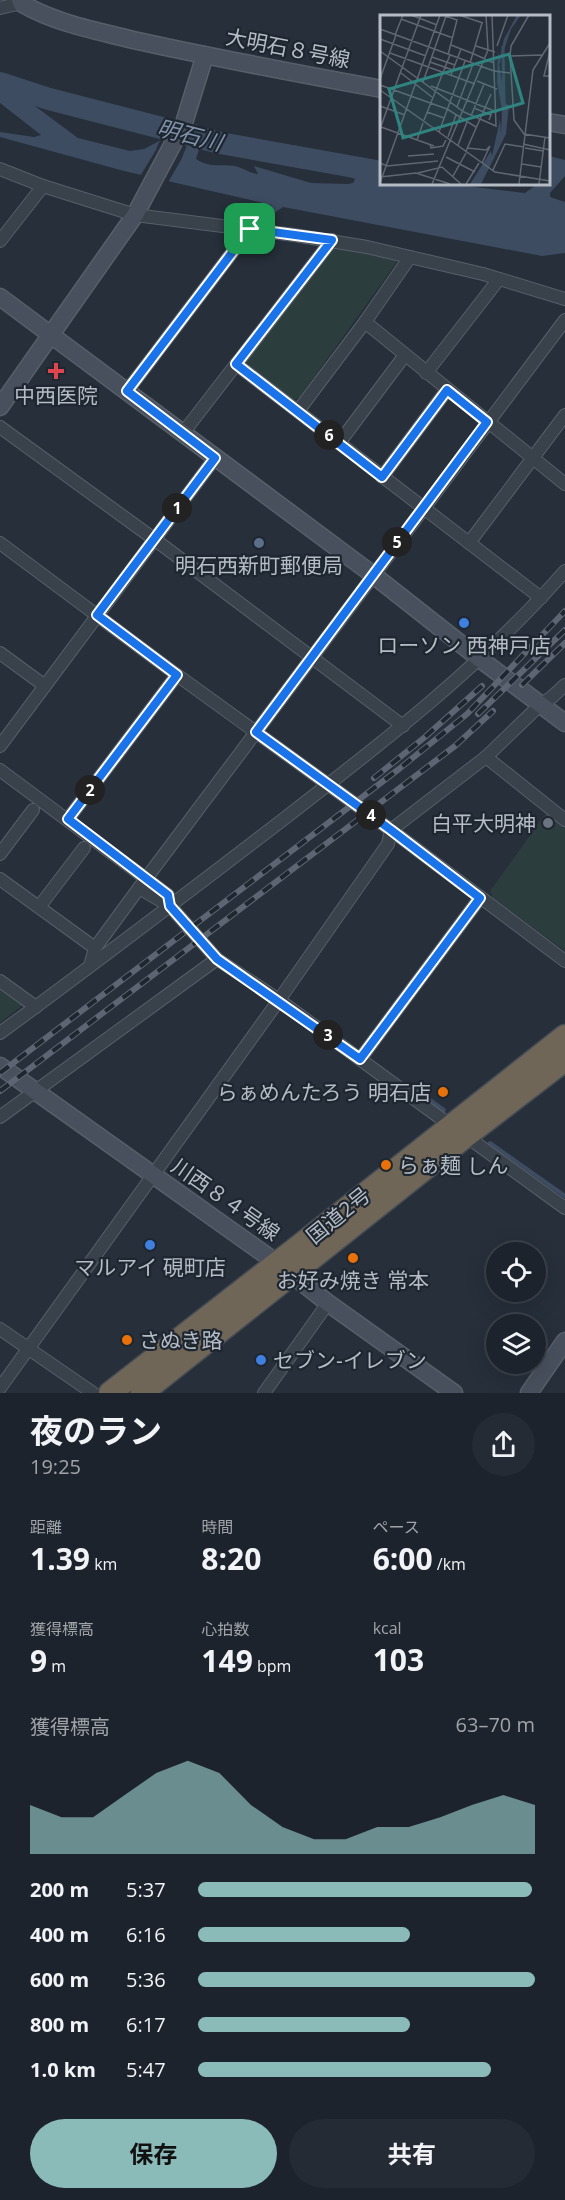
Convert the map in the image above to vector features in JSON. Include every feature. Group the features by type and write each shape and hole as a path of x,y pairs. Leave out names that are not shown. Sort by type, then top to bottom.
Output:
{"highway":[{"name":"国道2号","path":"110,1393 284,1268 458,1130 565,1036"},
{"name":"国道2号","path":"458,1130 565,1060"},
{"name":"国道2号","path":"142,1393 284,1268"}],"street":[{"path":"0,8 20,2 40,15 203,61"},
{"name":"大明石８号線","path":"0,406 138,210 184,123 203,61 380,89"},
{"path":"550,122 565,125"},
{"path":"0,169 43,186 138,210 332,240 499,279 565,299"},
{"path":"0,241 43,186"},
{"path":"127,391 250,229"},
{"path":"183,433 332,240"},
{"path":"298,411 365,322 410,257"},
{"path":"426,373 499,279"},
{"path":"0,297 372,574 565,723"},
{"path":"90,966 95,948 372,574 565,320"},
{"path":"365,322 565,484"},
{"path":"339,443 405,355"},
{"path":"236,364 541,598"},
{"path":"382,477 447,390"},
{"path":"469,543 565,415"},
{"path":"0,427 154,538 403,726"},
{"path":"0,746 215,458"},
{"path":"0,543 177,675 329,784 565,961"},
{"path":"0,1033 170,906 403,726 480,659 565,571"},
{"path":"0,653 45,686"},
{"path":"68,819 177,675"},
{"path":"0,1388 279,1000 388,844 391,830 486,757 540,705 552,698 565,685"},
{"path":"486,757 565,820"},
{"path":"0,770 68,819 170,906 217,959 279,1000 565,1208"},
{"path":"0,854 33,810"},
{"path":"39,907 84,848"},
{"path":"0,879 95,948"},
{"path":"360,1059 480,898"},
{"path":"0,1117 217,959"},
{"path":"0,981 36,1007"},
{"name":"川西８４号線","path":"0,1066 284,1268 328,1303 454,1393"},
{"path":"264,1393 328,1303"},
{"path":"0,1329 93,1393"},
{"path":"529,1393 565,1341"}],"shaded area":[{"path":"334,247 394,257 397,262 299,398 291,400 247,364 247,358"},
{"path":"546,813 565,828 565,951 493,898 490,891"},
{"path":"0,988 23,1005 0,1023"}],"water":[{"path":"0,80 78,138 130,151 144,149 159,141 173,125 187,118 205,130 196,159 201,162 210,165 235,166 258,174 254,166 311,183 348,184 353,183 355,179 316,162 294,145 354,163 369,171 380,169 380,184 450,184 525,193 538,184 550,184 550,156 565,160 565,176 550,193 550,197 565,202 565,253 542,256 283,207 261,222 255,221 272,205 124,171 0,137 0,132 34,137 41,135 0,103"}],"pier":[{"path":"188,115 197,121 181,160 167,184 139,178 156,150 164,130 178,117"}],"waterway":[{"name":"明石川","path":"0,83 49,99 220,143 380,172"},
{"path":"417,1091 444,1110"},
{"path":"490,1143 565,1196"}],"railway":[{"path":"0,1073 399,769 467,714 565,611"},
{"path":"478,714 565,630"},
{"path":"522,685 565,643"},
{"path":"374,778 425,737 482,686"},
{"path":"0,1091 455,746 493,711"}],"place":[{"name":"中西医院","path":"56,371"},
{"name":"明石西新町郵便局","path":"259,543"},
{"name":"ローソン 西神戸店","path":"464,623"},
{"name":"白平大明神","path":"548,823"},
{"name":"らぁめんたろう 明石店","path":"443,1092"},
{"name":"らぁ麺 しん","path":"386,1165"},
{"name":"マルアイ 硯町店","path":"150,1245"},
{"name":"お好み焼き 常本","path":"353,1258"},
{"name":"さぬき路","path":"127,1340"},
{"name":"セブン-イレブン","path":"261,1360"}],"route":[{"path":"250,229 332,240 236,364 382,477 447,390 487,422 256,732 480,898 360,1059 279,1000 217,959 170,906 168,895 68,819 177,675 97,615 215,458 127,391 250,229"}]}
